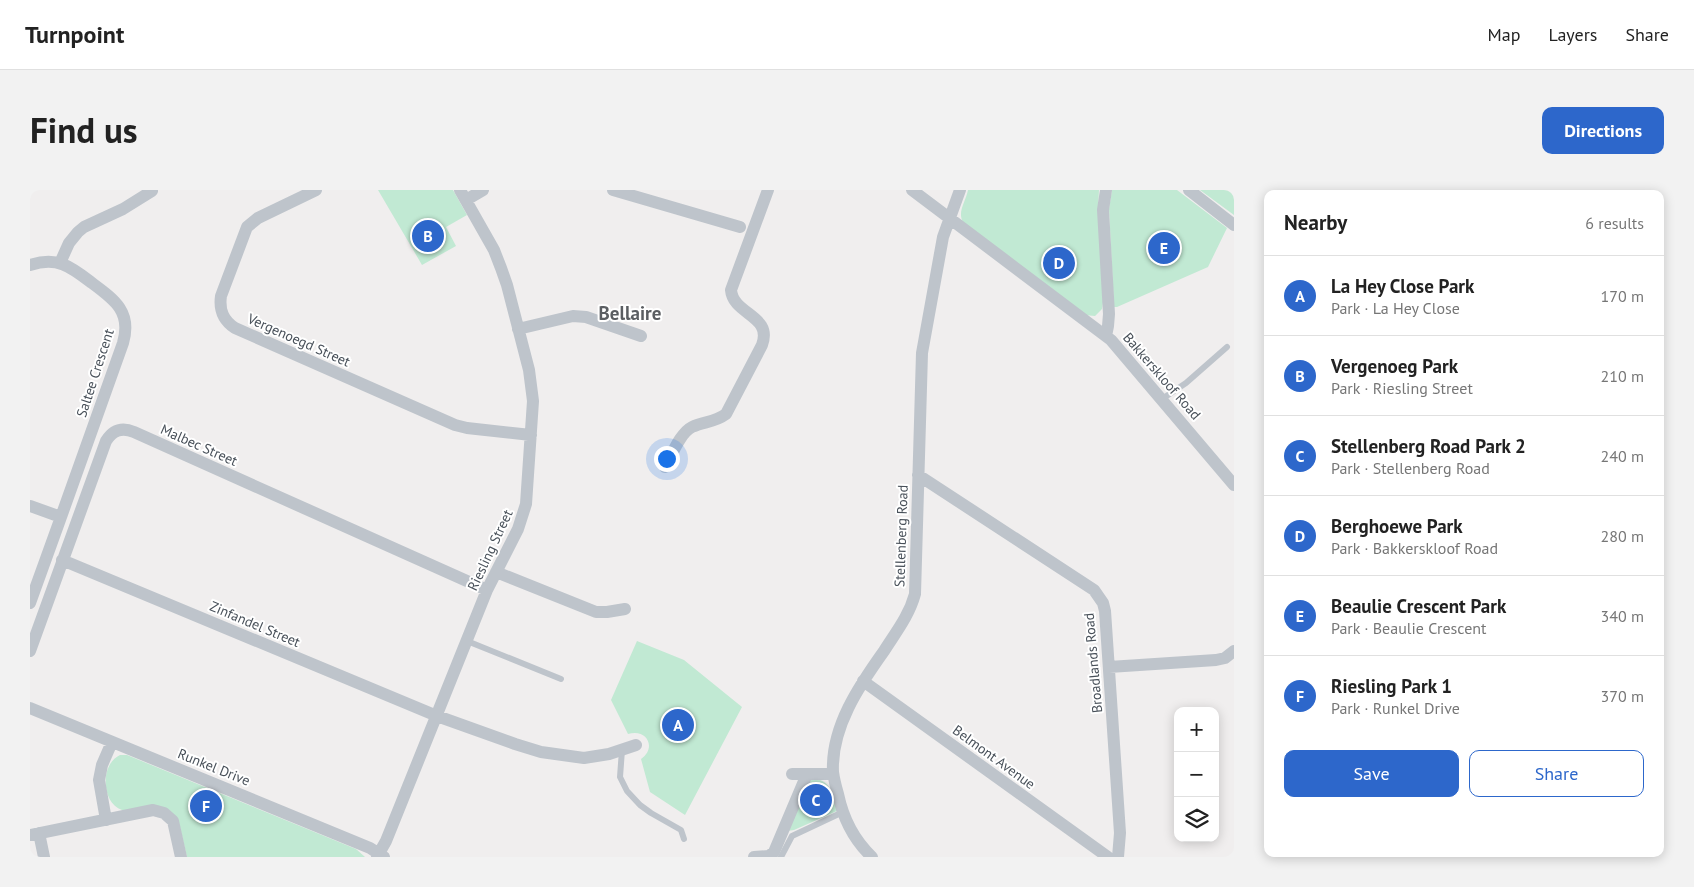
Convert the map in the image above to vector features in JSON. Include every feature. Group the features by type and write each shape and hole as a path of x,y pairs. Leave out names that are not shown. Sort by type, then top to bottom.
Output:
{"street":[{"name":"Vergenoegd Street","path":"316,190 258,218 247,227 221,296 220,306 226,321 235,328 455,425 531,435"},
{"path":"463,195 483,190"},
{"path":"613,190 740,227"},
{"path":"665,467 688,429 719,419 726,414 765,338 762,327 757,321 734,302 731,290 768,190"},
{"name":"Bakkerskloof Road","path":"912,190 1112,340 1234,485"},
{"name":"Stellenberg Road","path":"872,857 854,837 843,812 833,774 834,753 844,719 863,680 904,621 915,594 922,353 943,237 960,190"},
{"path":"1106,190 1103,210 1109,314 1106,336"},
{"path":"1189,190 1234,225"},
{"path":"30,265 46,261 60,263 73,237 84,227 123,209 152,191"},
{"name":"Riesling Street","path":"380,856 487,590 523,516 526,504 533,401 529,370 501,268 494,250 463,195"},
{"name":"Saltee Crescent","path":"30,603 122,343 125,329 124,316 112,298 72,268 60,263"},
{"path":"518,329 573,316 597,320 641,336"},
{"name":"Malbec Street","path":"30,652 106,441 113,433 124,429 487,590"},
{"name":"Broadlands Road","path":"918,475 1094,590 1103,602 1120,833 1118,857"},
{"path":"30,506 61,518"},
{"name":"Zinfandel Street","path":"62,560 437,716 515,744 560,756 584,758 595,758 636,745"},
{"path":"496,572 596,612 625,610"},
{"path":"1109,667 1216,660 1225,658 1234,651"},
{"name":"Belmont Avenue","path":"863,680 1108,857"},
{"name":"Runkel Drive","path":"30,708 370,848 380,856"},
{"path":"106,820 99,780 102,765 112,742"},
{"path":"792,774 833,774"},
{"path":"754,857 769,856 774,852 807,774"},
{"path":"44,857 35,834 153,810 164,812 172,822 181,857"}],"lane":[{"path":"1162,399 1186,382 1227,347"},
{"path":"467,641 561,680"},
{"path":"622,750 620,777 627,791 640,805 651,813 681,830 684,839"},
{"path":"781,857 792,836 843,812"}],"green space":[{"path":"378,190 453,190 467,215 446,227 456,246 422,265"},
{"path":"968,190 1099,190 1102,309 1095,316 1084,315 963,222 961,210"},
{"path":"1112,190 1177,190 1227,228 1208,267 1114,307 1109,209"},
{"path":"1200,190 1234,190 1234,215"},
{"path":"637,641 684,660 742,707 685,815 650,792 641,759 648,750 648,740 640,734 628,734 611,700"},
{"path":"120,755 127,755 356,849 365,857 187,857 178,819 122,810 110,800 107,792 106,775 113,760"},
{"path":"814,779 824,782 828,786 837,811 794,830 787,831 810,780"}],"place":[{"name":"Vergenoeg Park","path":"428,236"},
{"name":"Beaulie Crescent Park","path":"1164,248"},
{"name":"Berghoewe Park","path":"1059,263"},
{"name":"La Hey Close Park","path":"678,725"},
{"name":"Stellenberg Road Park 2","path":"816,800"},
{"name":"Riesling Park 1","path":"206,806"}],"district":[{"name":"Bellaire","path":"630,313"}]}
